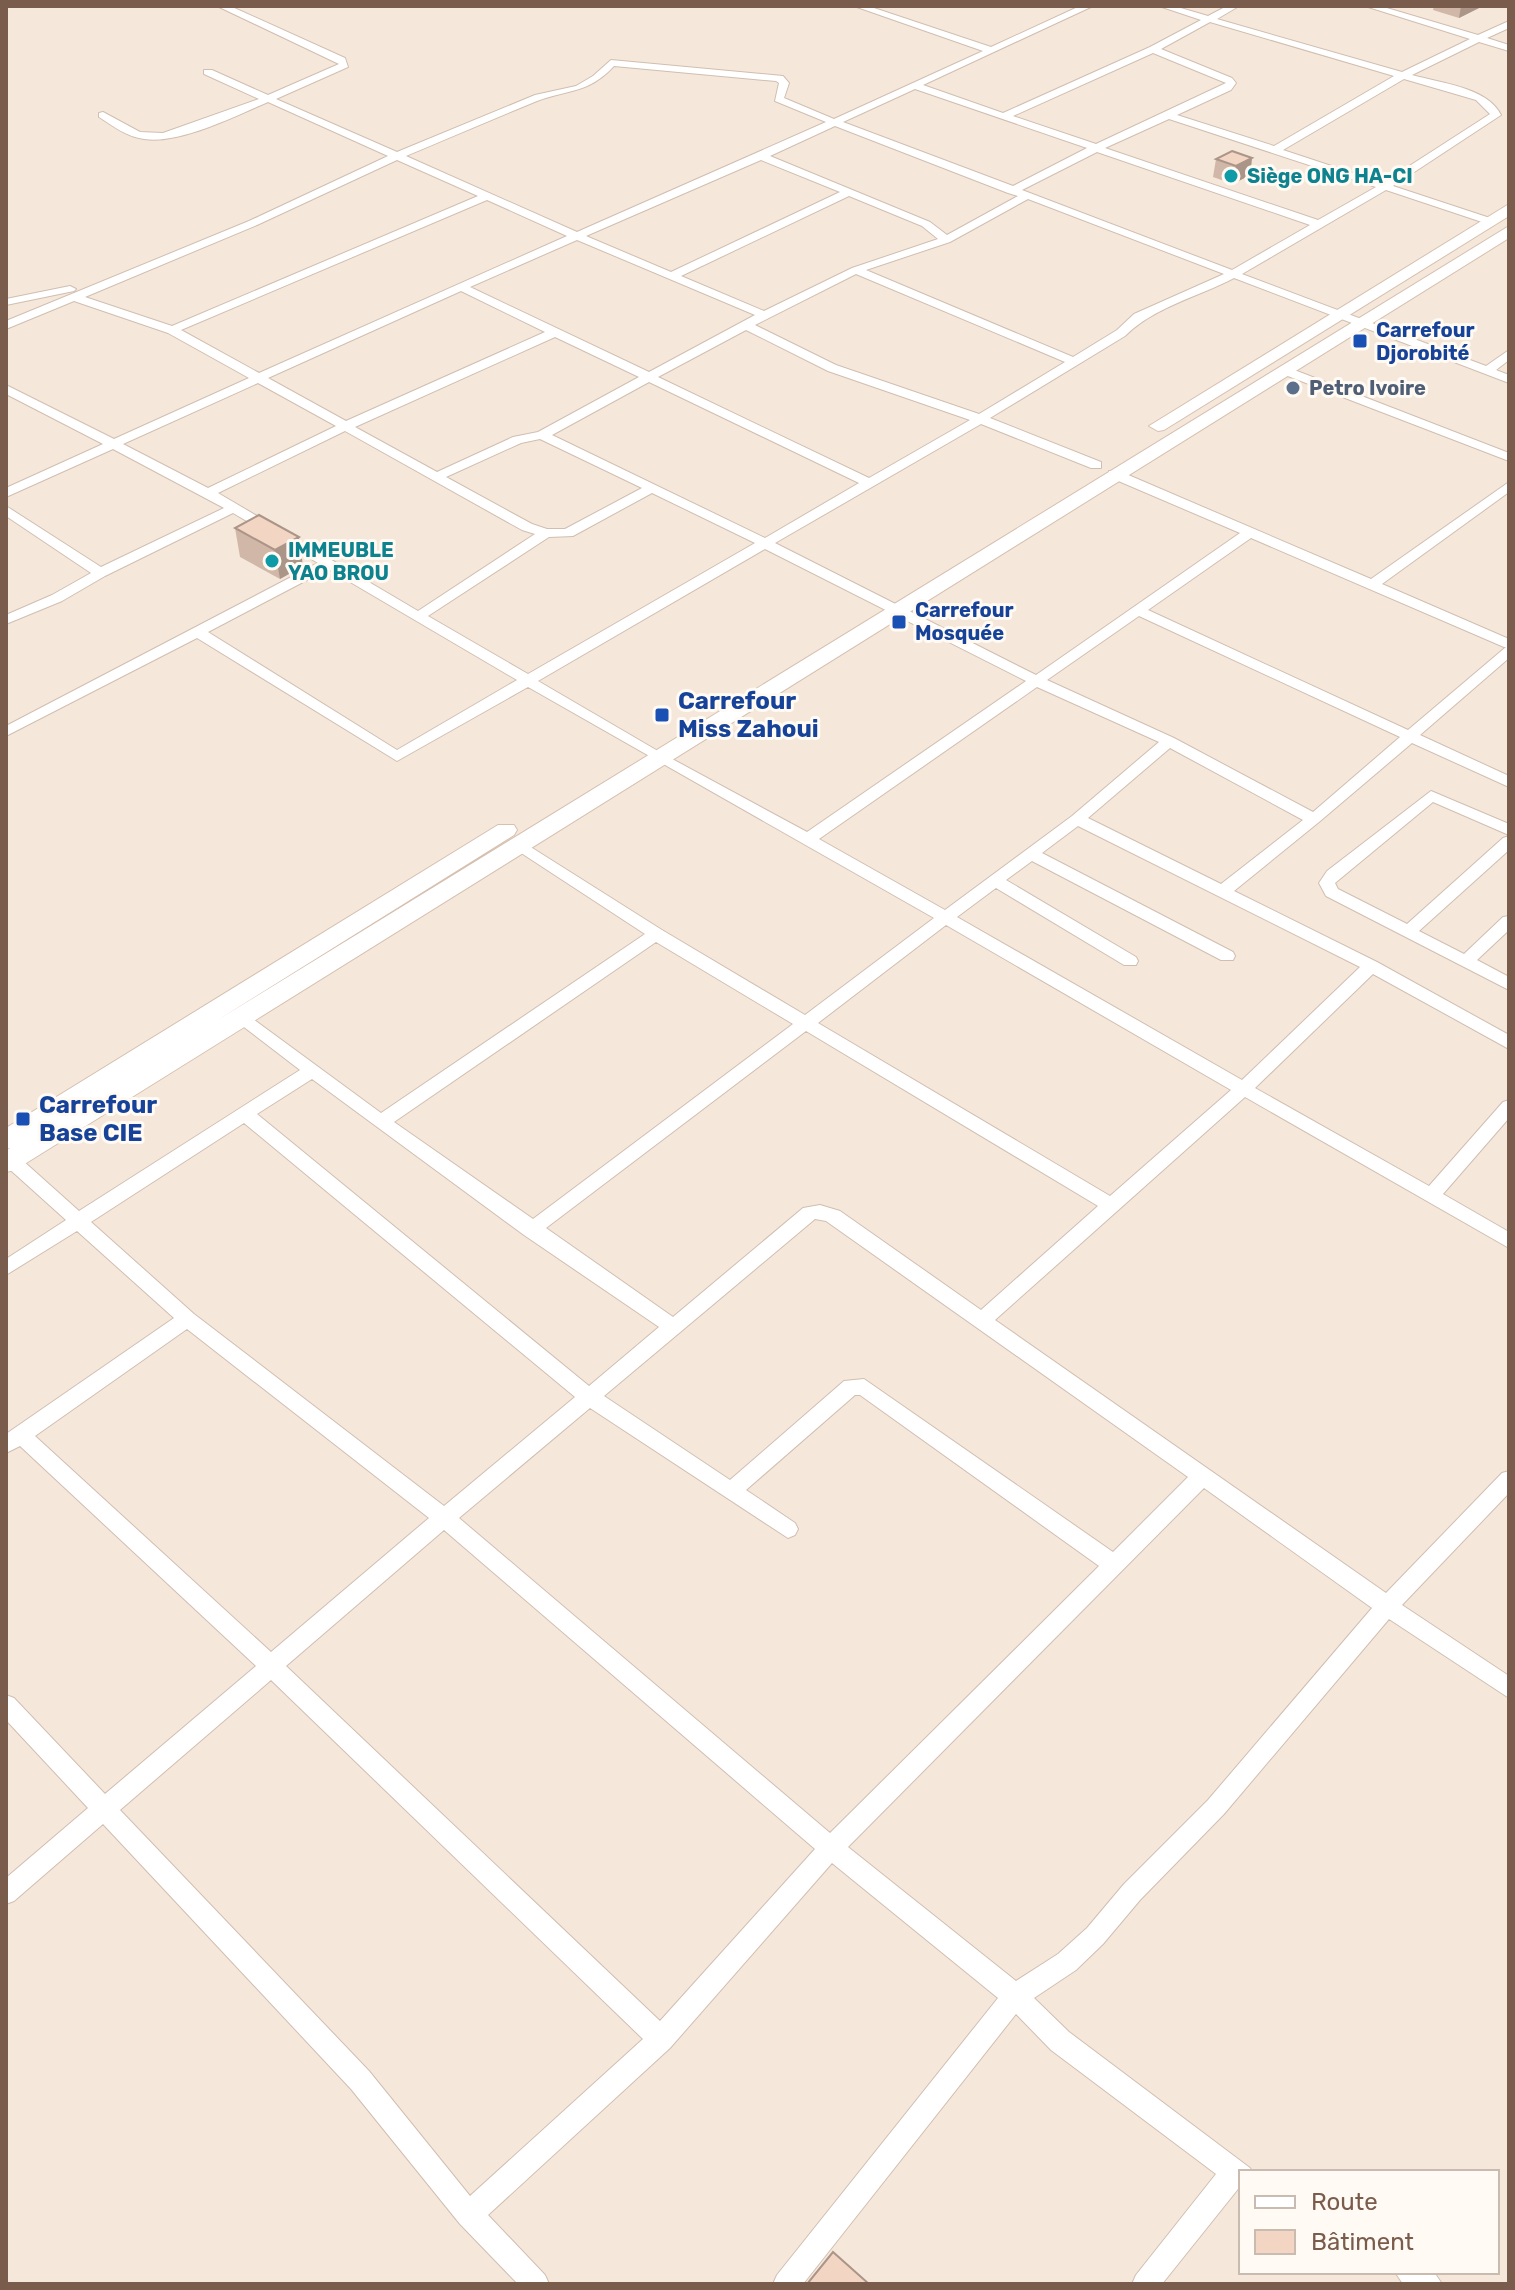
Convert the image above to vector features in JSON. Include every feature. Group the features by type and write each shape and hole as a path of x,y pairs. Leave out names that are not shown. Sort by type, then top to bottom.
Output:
{"main road":[{"path":"7,1155 1105,469 1339,312 1509,209"},
{"path":"1105,469 1284,370 1509,231"},
{"path":"7,1155 242,1017 518,844 650,752"}],"street":[{"path":"103,115 144,137 155,138 269,98 345,65 345,62 222,6"},
{"path":"859,6 990,50"},
{"path":"6,493 461,287 761,156 1088,6"},
{"path":"198,632 397,756 980,419 1121,333 1138,316 1196,293 1235,273 1384,187 1496,115 1492,107 1480,98 1164,6"},
{"path":"1004,116 1153,49 1234,6"},
{"path":"1370,6 1509,48"},
{"path":"1277,149 1402,76 1509,24"},
{"path":"1012,191 1231,83 1153,49"},
{"path":"6,325 253,223 397,156 539,97 579,88 615,62 779,78 785,89 779,99 1012,191 1339,312 1509,379"},
{"path":"208,72 576,236 764,315"},
{"path":"913,85 1318,224"},
{"path":"1168,115 1489,221"},
{"path":"761,156 926,224 946,240"},
{"path":"671,276 847,193"},
{"path":"172,330 488,196"},
{"path":"438,476 517,440 542,435 764,315 856,270 946,240 1026,196"},
{"path":"856,270 1073,361"},
{"path":"6,302 116,279"},
{"path":"461,287 869,483"},
{"path":"74,297 172,330 527,527 546,533 568,533 652,488"},
{"path":"746,325 832,368 980,419 1105,469 1248,534 1509,644"},
{"path":"208,493 346,426 555,332"},
{"path":"1487,371 1509,354"},
{"path":"1284,370 1509,457"},
{"path":"6,389 208,493 650,752 946,917 1509,1241"},
{"path":"542,435 889,604 1039,682 1169,741 1314,819"},
{"path":"1372,585 1509,486"},
{"path":"6,620 57,598 100,573 234,508"},
{"path":"6,510 100,573"},
{"path":"418,617 546,533"},
{"path":"808,839 1039,682 1248,534"},
{"path":"6,732 327,564"},
{"path":"1139,611 1509,782"},
{"path":"1223,891 1314,819 1509,651"},
{"path":"531,1230 1077,819 1169,741"},
{"path":"1509,830 1431,796 1327,883 1332,892 1509,984"},
{"path":"1077,819 1371,966 1509,1043"},
{"path":"1408,932 1509,841"},
{"path":"518,844 656,934 805,1025 1112,1206"},
{"path":"1030,853 1227,956"},
{"path":"994,880 1130,961"},
{"path":"1466,961 1509,921"},
{"path":"381,1122 656,934"},
{"path":"982,1320 1243,1089 1371,966"},
{"path":"242,1017 531,1230 673,1327"},
{"path":"6,1268 312,1070"},
{"path":"1430,1197 1509,1106"},
{"path":"245,1114 589,1397 788,1529"},
{"path":"7,1155 187,1319 444,1518 831,1848 1015,1996 1060,2041 1238,2175 1145,2284"},
{"path":"6,1893 444,1518 810,1213 833,1216 1204,1475 1352,1584 1509,1688"},
{"path":"187,1319 14,1440 271,1666 661,2039"},
{"path":"731,1491 851,1387 864,1387 1114,1565"},
{"path":"469,2215 661,2039 831,1848 1204,1475"},
{"path":"786,2284 1015,1996 1067,1962 1095,1936 1132,1892 1247,1772 1387,1606 1509,1479"},
{"path":"6,1705 360,2080 469,2215 536,2284"},
{"path":"1412,2274 1429,2284"}],"shaded area":[{"path":"6,6 1509,6 1509,2284 6,2284"}],"building":[{"path":"1232,151 1252,158 1236,166 1216,159"},
{"path":"259,515 299,537 275,550 235,528"},
{"path":"833,2252 869,2284 807,2284"}],"place":[{"name":"Siège ONG HA-CI","path":"1231,176"},
{"name":"Carrefour Djorobité","path":"1360,341"},
{"name":"Petro Ivoire","path":"1293,388"},
{"name":"IMMEUBLE YAO BROU","path":"272,561"},
{"name":"Carrefour Mosquée","path":"899,622"},
{"name":"Carrefour Miss Zahoui","path":"662,715"},
{"name":"Carrefour Base CIE","path":"23,1119"}]}
